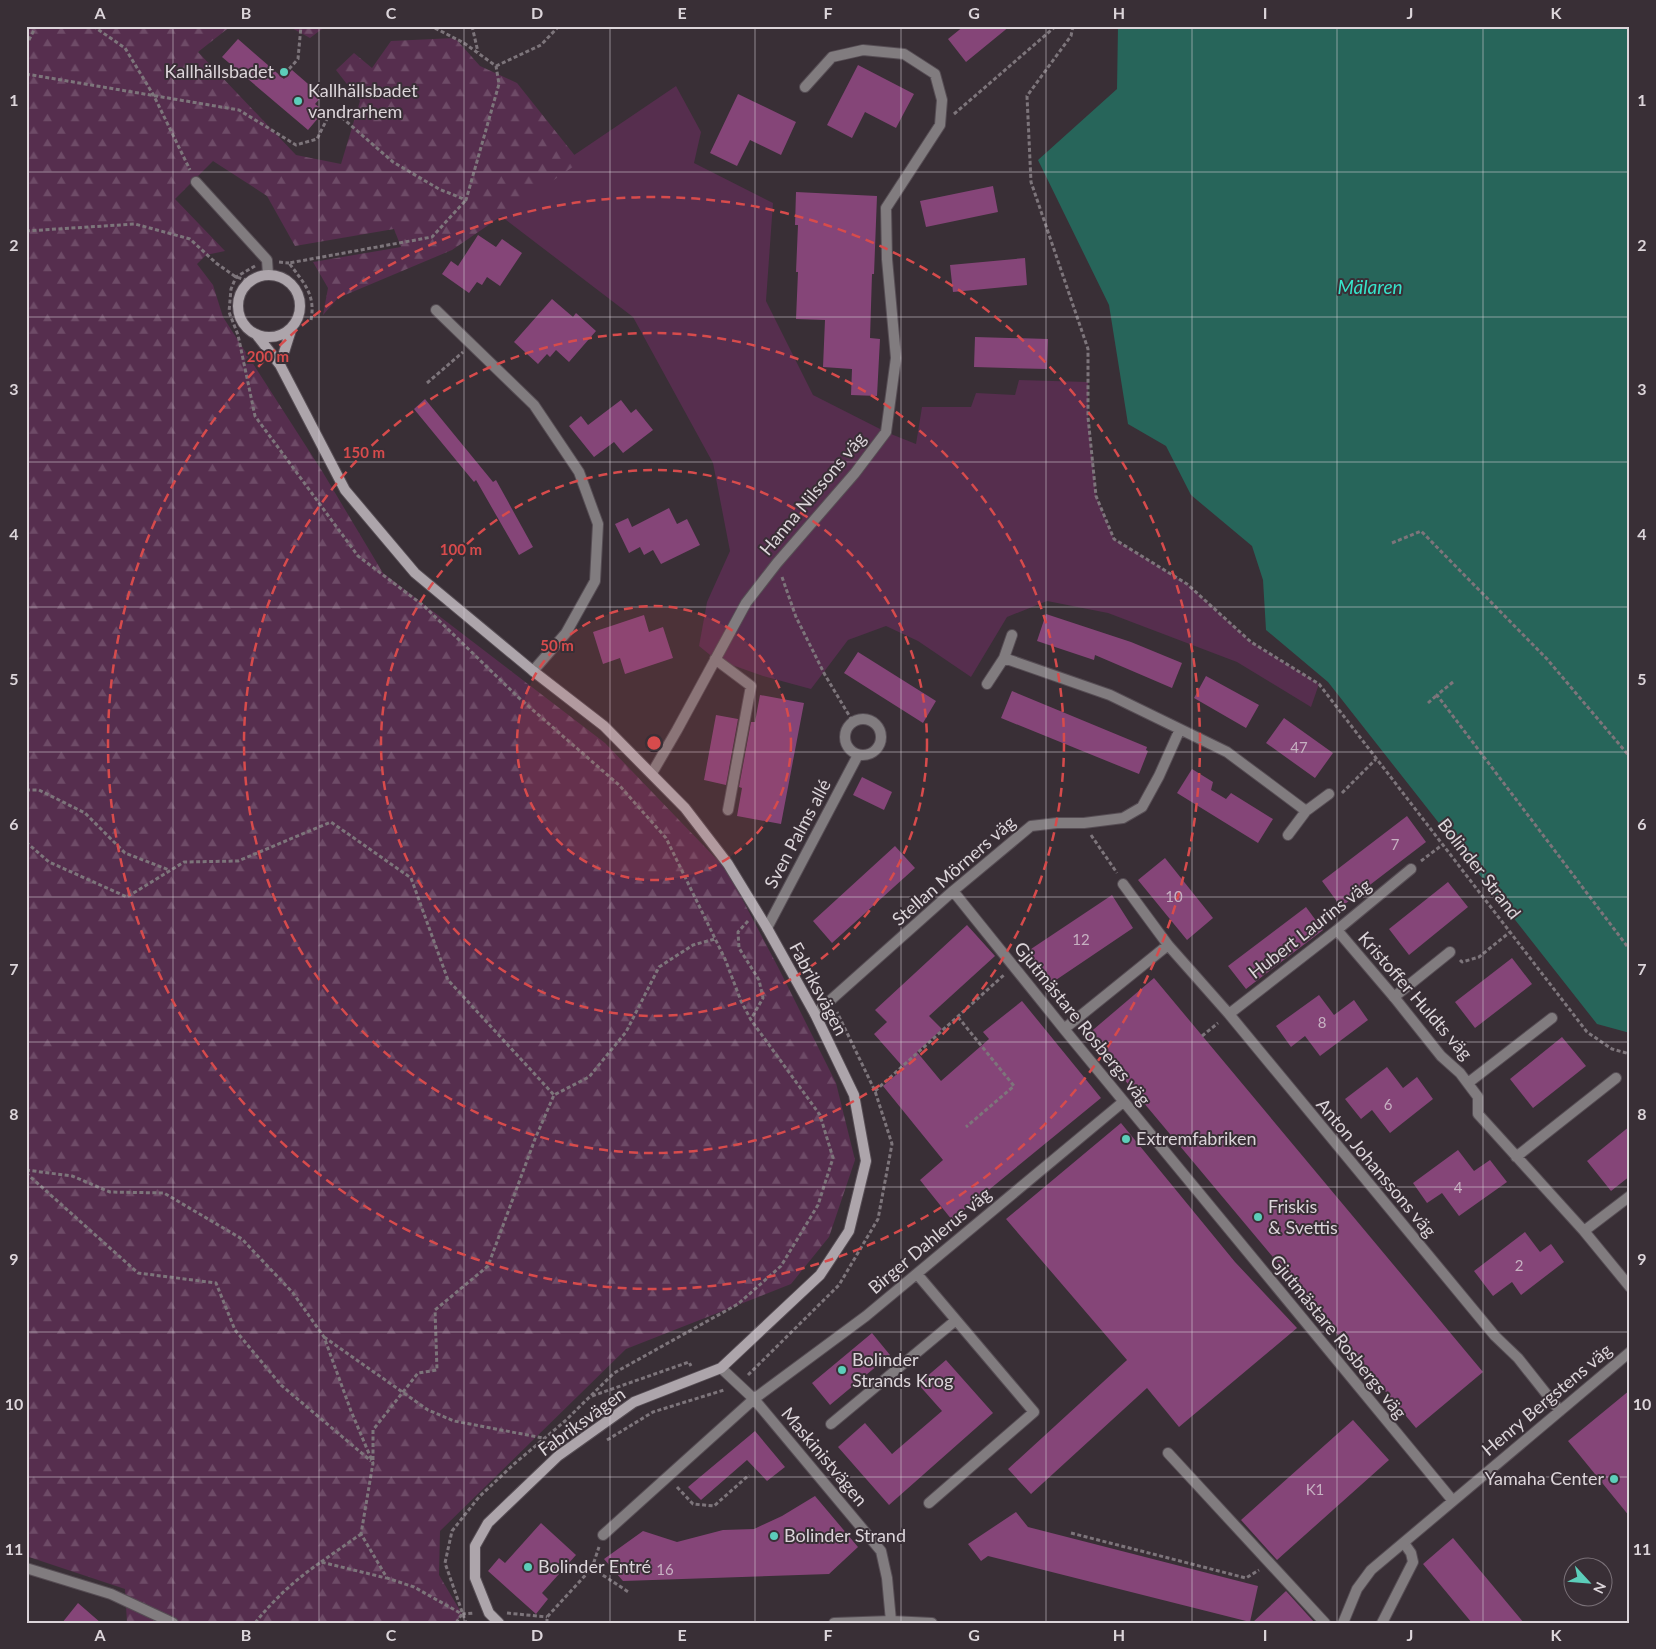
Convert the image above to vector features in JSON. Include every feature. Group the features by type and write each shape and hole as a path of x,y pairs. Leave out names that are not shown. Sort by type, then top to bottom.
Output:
{"street":[{"name":"Hanna Nilssons väg","path":"652,774 746,603 777,563 855,473 886,432 896,358 887,259 886,208 940,125 942,100 935,74 904,54 863,50 832,57 805,87"},
{"path":"196,182 267,260 268,274"},
{"path":"250,281 268,274 283,277 292,284 298,293 301,304 300,311 292,327 280,365"},
{"name":"Fabriksvägen","path":"250,281 244,286 239,296 240,316 280,365 345,490 415,573 533,671 604,726 685,808 728,864 767,928 815,1014 854,1095 866,1161 849,1230 820,1276 721,1368 634,1402 558,1456 488,1523 475,1546 475,1578 489,1613 499,1623"},
{"path":"436,310 534,405 579,472 598,524 595,581 566,634 533,671"},
{"path":"256,334 266,337 277,336 292,327"},
{"path":"988,684 1004,658 1012,635"},
{"path":"1004,658 1110,695 1227,752 1306,811"},
{"path":"715,659 751,686 728,810"},
{"path":"861,719 873,721 878,725 882,737 880,743 875,751 870,754 858,755 848,747 845,738 846,732 853,722 861,719"},
{"name":"Stellan Mörners väg","path":"815,1014 953,891 1031,826 1057,823 1084,824 1123,818 1142,807 1159,776 1180,729"},
{"name":"Sven Palms allé","path":"767,928 858,755"},
{"path":"1288,835 1306,811 1329,794"},
{"name":"Hubert Laurins väg","path":"1229,1014 1337,930 1411,869"},
{"name":"Anton Johanssons väg","path":"1123,884 1168,945 1229,1014 1489,1329 1518,1358 1560,1411"},
{"name":"Gjutmästare Rosbergs väg","path":"953,891 1123,1102 1452,1501"},
{"name":"Kristoffer Huldts väg","path":"1337,930 1441,1056 1468,1083 1478,1098 1478,1114 1584,1231 1630,1287"},
{"path":"1064,1029 1168,945"},
{"path":"1394,997 1450,952"},
{"name":"Kristoffer Huldts väg","path":"1468,1083 1552,1018"},
{"path":"1516,1157 1616,1078"},
{"name":"Birger Dahlerus väg","path":"603,1535 754,1399 866,1316 1123,1102"},
{"path":"1584,1231 1630,1196"},
{"path":"917,1274 1034,1412 929,1503"},
{"path":"831,1424 956,1320"},
{"name":"Henry Bergstens väg","path":"1343,1623 1357,1589 1371,1570 1630,1352"},
{"path":"721,1368 754,1399"},
{"name":"Maskinistvägen","path":"754,1399 881,1552 887,1578 891,1621"},
{"path":"1168,1453 1324,1623"},
{"path":"1382,1623 1413,1562 1411,1553 1404,1543"},
{"path":"26,1568 111,1594 173,1623"},
{"path":"834,1623 891,1621 932,1623"}],"path":[{"path":"26,46 36,26"},
{"path":"93,26 125,48 154,96 196,182"},
{"path":"289,70 298,59 301,26"},
{"path":"311,320 313,309 309,289 289,263 432,237 466,200 499,84 496,66 464,43 431,26"},
{"path":"472,26 478,54"},
{"path":"496,66 540,45 559,26"},
{"path":"940,125 1056,26"},
{"name":"Bolinder Strand","path":"1073,26 1071,36 1027,96 1030,172 1031,182 1088,349 1088,418 1096,496 1114,539 1187,584 1251,642 1319,684 1586,1032 1612,1049 1630,1054"},
{"path":"26,74 239,110 296,145 316,139 332,110 393,162 439,188 466,200"},
{"path":"26,231 135,224 190,240 216,263 236,277 250,281"},
{"path":"267,260 236,277 232,289 229,312 238,335 255,416 358,556 424,606 518,697 619,785 666,838 725,958 741,1002 751,1020 820,1115 833,1158 818,1205 781,1266 738,1304 614,1373 565,1421 479,1497 452,1531 445,1563 466,1623"},
{"path":"427,383 467,348"},
{"path":"1392,543 1421,531 1547,659 1630,757"},
{"path":"777,563 796,616 825,675 853,722"},
{"path":"1428,703 1453,682"},
{"path":"1437,695 1630,950"},
{"path":"26,790 39,790 85,813 125,853 169,871"},
{"path":"26,842 49,862 127,897 184,862 238,861 331,822 411,878 448,980 554,1095"},
{"path":"1084,824 1114,869"},
{"path":"1411,869 1442,844"},
{"path":"751,1020 763,998 759,980 739,948 738,932 757,913"},
{"path":"1450,952 1462,962 1479,957 1510,932"},
{"path":"386,1578 361,1534 374,1463 373,1430 418,1373 437,1370 435,1310 488,1266 535,1139 554,1095 589,1077 626,1032 659,967 693,945 715,939"},
{"path":"875,1091 1014,967"},
{"path":"1202,1036 1229,1014"},
{"path":"958,1017 1014,1086 966,1127"},
{"path":"26,1171 72,1176 110,1192 164,1193 242,1239 293,1293 324,1337 351,1411 374,1463"},
{"path":"26,1171 138,1273 216,1283 234,1330 281,1385 374,1463"},
{"path":"324,1337 428,1410 454,1421 544,1438"},
{"path":"590,1397 688,1362 698,1377"},
{"path":"606,1441 653,1412 739,1385"},
{"path":"682,1492 693,1504 714,1506 749,1475"},
{"path":"1071,1533 1246,1578 1270,1563"},
{"path":"255,1623 272,1601 299,1577 361,1534"},
{"path":"547,1623 547,1617 592,1568 603,1535"},
{"path":"321,1562 414,1587 462,1614"},
{"path":"592,1568 630,1593"},
{"path":"503,1612 547,1617"},
{"path":"456,1623 462,1614"}],"green space":[{"path":"26,26 231,26 198,52 296,155 341,164 360,101 336,70 354,53 372,68 391,41 455,38 480,66 517,83 580,162 452,250 338,298 323,315 328,288 313,262 401,247 394,229 295,246 267,196 213,161 175,199 225,251 206,255 197,264 213,285 223,317 322,471 383,573 605,743 727,870 836,1083 855,1160 829,1237 791,1284 626,1349 440,1531 439,1575 462,1614 456,1623 127,1623 125,1589 26,1556"},
{"path":"288,26 326,26 310,38"},
{"path":"676,86 701,132 694,163 773,203 766,301 813,395 886,432 916,444 922,407 971,407 976,393 1015,395 1019,380 1088,382 1088,417 1096,496 1114,539 1187,584 1251,642 1319,684 1311,707 1237,662 1108,613 1047,601 1007,617 971,677 918,641 886,626 848,640 811,689 763,676 715,659 699,646 707,602 730,551 713,463 633,317 493,210"}],"water":[{"name":"Mälaren","path":"1118,26 1630,26 1630,1033 1597,1024 1328,682 1266,630 1263,580 1252,546 1191,495 1166,446 1128,424 1109,305 1038,160 1117,89"}],"building":[{"path":"964,26 1010,26 966,62 948,39"},
{"path":"238,39 284,79 292,70 322,96 315,104 324,111 308,130 222,57"},
{"path":"858,65 914,94 896,128 865,112 852,138 827,125"},
{"path":"738,94 796,122 781,155 750,140 737,166 710,153"},
{"path":"993,186 998,212 926,227 920,201"},
{"path":"796,192 877,196 870,338 880,339 877,396 851,395 852,369 823,367 825,320 796,319 798,225 795,225"},
{"path":"478,235 496,247 502,239 522,253 500,286 487,277 482,285 477,282 469,293 442,274 451,261 458,266"},
{"path":"1025,258 1027,285 953,292 950,265"},
{"path":"552,299 573,317 576,313 596,331 569,362 556,350 550,357 547,354 538,364 514,342"},
{"path":"975,337 1048,339 1047,369 974,367"},
{"path":"425,399 493,482 496,480 533,547 519,555 476,480 474,482 414,409"},
{"path":"621,400 631,413 636,409 653,430 623,453 614,442 594,457 569,426 581,416 588,425"},
{"path":"669,508 677,524 687,519 700,545 661,564 653,550 644,555 640,547 629,553 615,524 628,518 632,527"},
{"path":"1046,614 1131,642 1182,663 1172,688 1095,655 1094,660 1037,641"},
{"path":"644,615 649,632 663,627 673,658 625,674 620,658 603,664 593,632"},
{"path":"858,652 936,701 923,723 844,673"},
{"path":"1206,676 1259,705 1246,728 1194,698"},
{"path":"1012,691 1147,747 1146,750 1148,751 1139,774 1001,718"},
{"path":"760,695 804,703 781,824 737,816 742,788 739,787 751,722 755,722"},
{"path":"716,715 738,719 726,785 704,780"},
{"path":"1284,718 1333,753 1315,778 1266,743"},
{"path":"1192,769 1213,782 1211,790 1226,799 1231,793 1273,819 1258,843 1177,793"},
{"path":"862,777 892,792 884,810 853,795"},
{"path":"1407,816 1426,842 1341,907 1322,881"},
{"path":"895,846 915,868 832,943 813,921"},
{"path":"1165,858 1213,918 1187,940 1138,880"},
{"path":"1448,882 1468,907 1409,955 1389,929"},
{"path":"1112,895 1133,928 1050,984 1028,951"},
{"path":"1306,907 1323,930 1246,989 1228,966"},
{"path":"967,925 995,956 929,1016 942,1029 917,1052 941,1081 989,1039 983,1032 1022,1001 1101,1098 952,1220 920,1180 943,1160 883,1086 904,1068 874,1034 887,1022 875,1010"},
{"path":"1512,958 1532,984 1475,1028 1455,1002"},
{"path":"1154,978 1483,1372 1416,1428 1087,1035"},
{"path":"1319,995 1334,1015 1354,1000 1368,1020 1320,1056 1305,1036 1291,1047 1276,1026"},
{"path":"1562,1037 1586,1066 1533,1108 1510,1079"},
{"path":"1387,1067 1403,1088 1417,1077 1433,1099 1390,1133 1372,1110 1361,1119 1345,1099"},
{"path":"1121,1123 1235,1262 1297,1328 1179,1427 1147,1388 1031,1494 1008,1469 1127,1360 1006,1219"},
{"path":"1630,1126 1630,1176 1611,1191 1587,1161"},
{"path":"1458,1150 1474,1171 1490,1160 1507,1182 1459,1216 1442,1193 1427,1203 1413,1183"},
{"path":"1525,1232 1540,1252 1551,1244 1564,1262 1521,1295 1512,1282 1493,1296 1474,1271"},
{"path":"872,1333 890,1355 830,1405 812,1383"},
{"path":"946,1360 993,1413 889,1505 838,1447 865,1423 892,1454 942,1411 918,1384"},
{"name":"Yamaha Center","path":"1630,1390 1630,1517 1568,1441"},
{"path":"1353,1420 1389,1460 1277,1560 1241,1520"},
{"path":"755,1431 785,1467 767,1481 747,1460 701,1500 688,1487"},
{"name":"Bolinder Strand","path":"815,1496 858,1547 829,1574 623,1581 604,1559 643,1531 677,1542 723,1530 754,1529 782,1516"},
{"path":"1016,1512 1028,1527 1258,1586 1250,1622 988,1556 981,1561 968,1544"},
{"name":"Bolinder Entré","path":"541,1523 576,1555 542,1593 548,1599 536,1614 488,1571 499,1558 505,1563"},
{"path":"1453,1538 1524,1623 1472,1623 1423,1564"},
{"path":"1286,1591 1315,1623 1252,1623"},
{"path":"78,1603 101,1623 62,1623"}],"place":[{"name":"Kallhällsbadet","path":"284,72"},
{"name":"Kallhällsbadet vandrarhem","path":"298,101"},
{"name":"Extremfabriken","path":"1126,1139"},
{"name":"Friskis & Svettis","path":"1258,1217"},
{"name":"Bolinder Strands Krog","path":"842,1370"},
{"name":"Yamaha Center","path":"1614,1479"},
{"name":"Bolinder Strand","path":"774,1536"},
{"name":"Bolinder Entré","path":"528,1567"}]}
